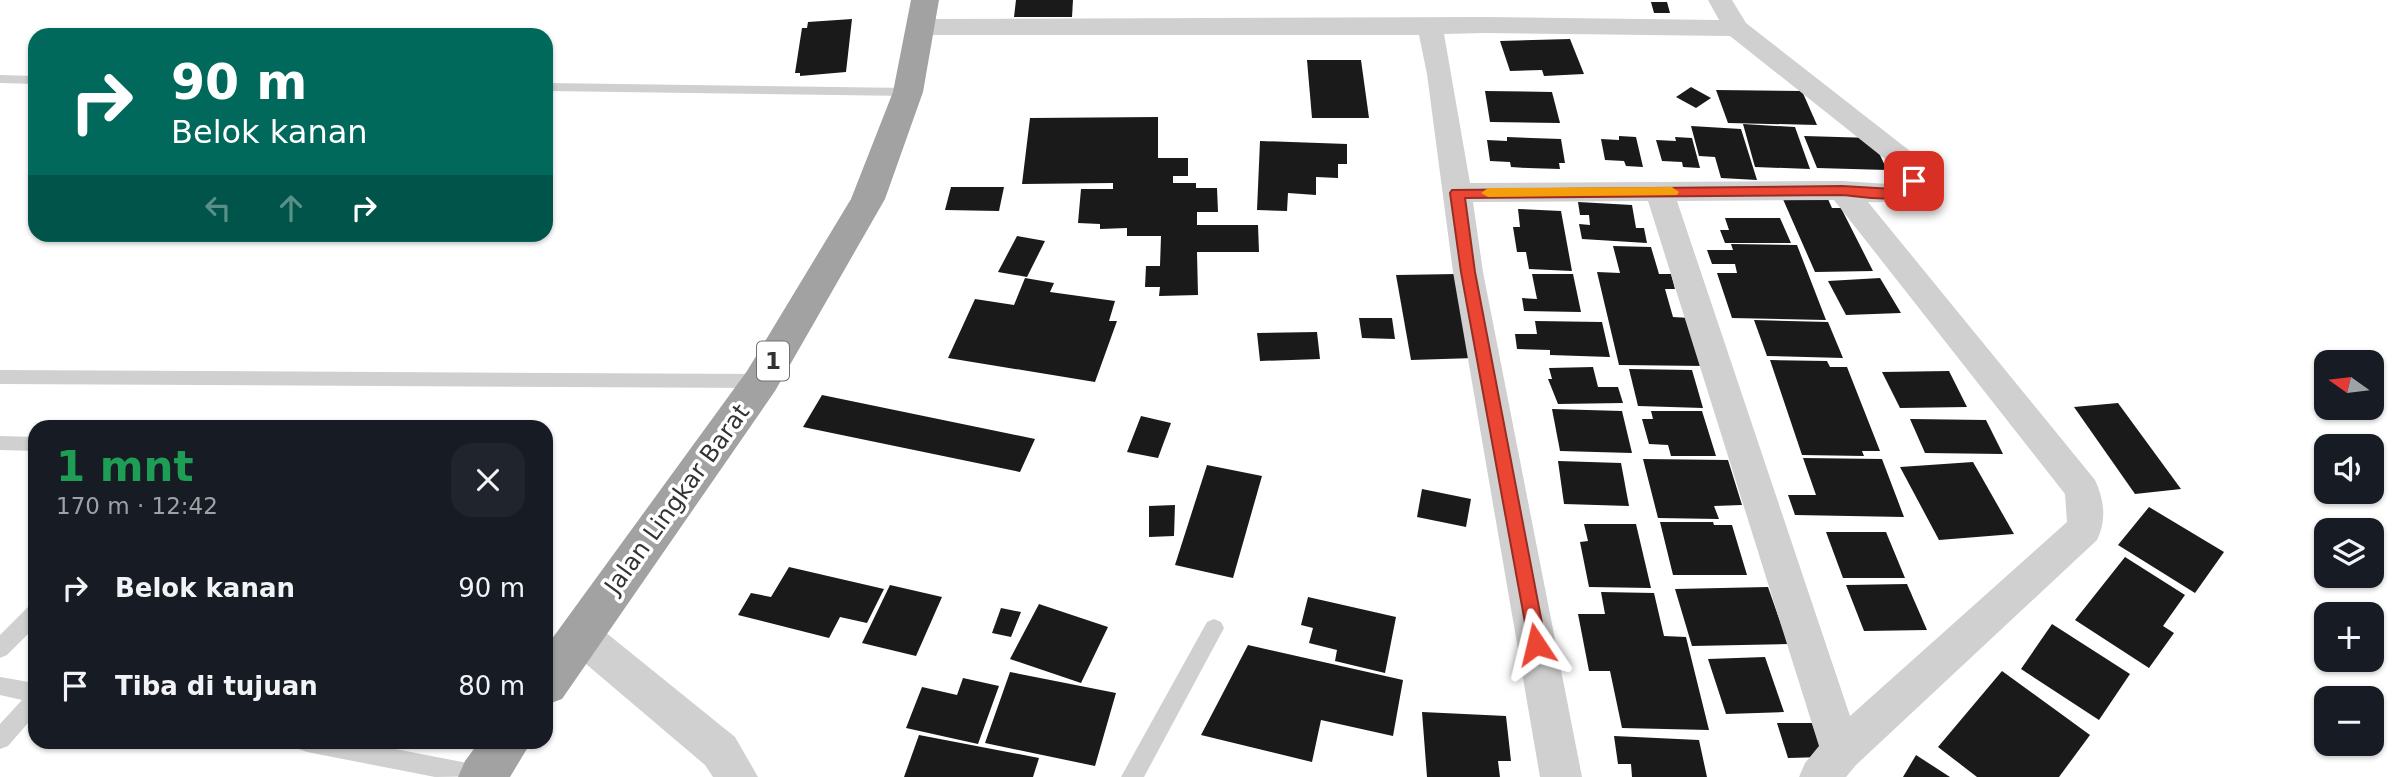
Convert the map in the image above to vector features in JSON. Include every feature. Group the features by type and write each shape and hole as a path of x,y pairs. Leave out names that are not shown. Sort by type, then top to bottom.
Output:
{"highway":[{"name":"Jalan Lingkar Barat","path":"553,674 761,381 868,199 908,92 923,13"}],"street":[{"path":"1457,193 1842,190 1894,194 1906,191 1914,181 1914,168 1736,28 1720,0"},
{"path":"923,13 1430,27 1485,25 1736,28"},
{"path":"1430,27 1440,74 1468,272 1561,777"},
{"path":"1660,192 1831,764 2084,529 2086,512 2081,490 1842,190"},
{"path":"580,635 720,751 737,777"}],"lane":[{"path":"0,79 28,80"},
{"path":"553,87 908,92"},
{"path":"0,377 761,381"},
{"path":"0,443 28,444"},
{"path":"0,649 28,620"},
{"path":"1132,777 1214,628"},
{"path":"0,686 28,692"},
{"path":"0,739 28,708"},
{"path":"363,749 491,765"}],"building":[{"path":"1016,0 1073,0 1072,17 1014,17"},
{"path":"1651,2 1667,2 1670,13 1654,13"},
{"path":"852,19 846,72 800,76 800,73 795,73 802,28 807,28 808,22"},
{"path":"1570,39 1584,74 1544,76 1542,70 1510,71 1500,41"},
{"path":"1307,60 1361,60 1369,118 1312,118"},
{"path":"1691,87 1711,98 1696,108 1676,97"},
{"path":"1716,90 1802,91 1817,125 1728,123"},
{"path":"1485,91 1552,92 1560,123 1490,122"},
{"path":"1158,117 1158,158 1188,158 1188,176 1173,176 1173,183 1196,183 1196,188 1217,188 1218,212 1197,212 1197,225 1258,225 1259,252 1197,252 1198,295 1159,296 1160,287 1145,287 1146,266 1160,266 1161,236 1127,236 1127,228 1100,229 1100,224 1078,223 1081,189 1113,189 1113,183 1022,184 1030,118"},
{"path":"1743,124 1795,127 1810,169 1755,167"},
{"path":"1691,126 1741,129 1757,180 1721,178 1715,157 1699,156"},
{"path":"1619,136 1636,137 1643,167 1626,166 1624,161 1605,160 1601,139 1619,140"},
{"path":"1804,136 1872,138 1887,170 1817,168"},
{"path":"1507,137 1561,139 1565,163 1559,163 1560,169 1511,167 1510,162 1490,161 1487,140 1507,141"},
{"path":"1675,137 1692,138 1700,168 1683,167 1682,162 1662,161 1656,140 1676,141"},
{"path":"1260,141 1347,144 1347,164 1338,164 1338,178 1316,177 1316,195 1288,193 1287,211 1257,210"},
{"path":"951,187 1004,187 999,211 945,210"},
{"path":"1782,197 1827,197 1832,208 1841,208 1873,271 1815,272"},
{"path":"1578,202 1632,205 1636,228 1644,228 1647,243 1582,239 1579,224 1590,225 1589,215 1580,215"},
{"path":"1518,209 1561,211 1572,271 1529,269 1526,252 1517,252 1513,227 1520,227"},
{"path":"1725,218 1780,218 1791,243 1725,243 1720,230 1729,230"},
{"path":"1017,236 1045,241 1027,277 998,272"},
{"path":"1731,244 1797,245 1826,320 1732,318 1717,273 1737,273 1735,264 1712,264 1707,250 1733,250"},
{"path":"1613,246 1651,247 1659,274 1671,274 1675,289 1665,289 1673,317 1690,318 1705,366 1619,365 1597,272 1620,273"},
{"path":"1457,274 1475,358 1411,360 1396,275"},
{"path":"1532,274 1573,274 1581,312 1524,311 1522,298 1537,299"},
{"path":"1025,278 1054,283 1050,292 1115,301 1109,321 1117,321 1095,382 948,358 975,299 1014,305"},
{"path":"1880,278 1901,313 1846,315 1828,281"},
{"path":"1359,318 1392,318 1395,339 1362,338"},
{"path":"1754,320 1828,322 1843,358 1767,356"},
{"path":"1535,321 1602,322 1610,357 1550,355 1550,350 1517,349 1515,334 1537,334"},
{"path":"1317,332 1320,359 1260,361 1257,333"},
{"path":"1770,360 1827,361 1830,367 1847,367 1880,451 1862,451 1864,456 1802,455"},
{"path":"1593,367 1598,387 1618,387 1623,403 1558,404 1548,379 1552,379 1549,368"},
{"path":"1629,369 1692,370 1703,408 1638,406"},
{"path":"1949,371 1967,407 1900,408 1882,372"},
{"path":"822,395 1035,439 1020,472 803,427"},
{"path":"2118,403 2181,489 2135,494 2074,407"},
{"path":"1552,409 1622,411 1632,453 1560,451"},
{"path":"1651,411 1702,411 1716,456 1671,456 1668,445 1649,444 1642,419 1653,419"},
{"path":"1141,416 1171,423 1158,458 1127,452"},
{"path":"1910,419 1986,420 2003,454 1925,453"},
{"path":"1803,458 1882,459 1904,517 1795,515 1788,495 1816,495"},
{"path":"1643,459 1728,460 1742,505 1714,506 1719,519 1658,518"},
{"path":"1558,461 1621,463 1629,506 1564,504"},
{"path":"1973,462 2014,534 1939,540 1900,467"},
{"path":"1207,465 1262,476 1233,578 1175,565"},
{"path":"1422,489 1471,499 1466,527 1417,517"},
{"path":"1175,505 1174,536 1149,537 1149,506"},
{"path":"2149,507 2224,552 2195,593 2118,545"},
{"path":"1660,522 1713,522 1714,525 1732,525 1747,575 1673,575"},
{"path":"1584,524 1636,524 1651,588 1589,587 1580,542 1588,541"},
{"path":"1826,532 1886,532 1905,578 1843,578"},
{"path":"2125,557 2185,595 2163,626 2174,633 2149,668 2075,620"},
{"path":"789,567 884,589 867,623 840,617 829,638 738,615 751,593 771,597"},
{"path":"1907,584 1927,630 1864,631 1846,585"},
{"path":"890,585 942,597 916,656 862,643"},
{"path":"1768,587 1788,644 1692,646 1675,589"},
{"path":"1601,592 1654,593 1664,636 1686,637 1709,730 1622,728 1610,671 1589,671 1578,614 1605,614"},
{"path":"1308,597 1396,617 1385,673 1335,661 1337,650 1309,643 1313,628 1301,625"},
{"path":"1039,604 1108,627 1081,683 1010,659"},
{"path":"1001,608 1021,612 1011,637 992,633"},
{"path":"2052,624 2130,674 2099,720 2021,669"},
{"path":"1248,645 1403,680 1393,736 1321,720 1312,762 1201,735"},
{"path":"1765,657 1784,712 1726,714 1708,659"},
{"path":"2002,671 2090,735 2059,777 1977,777 1938,747"},
{"path":"1010,672 1116,693 1095,766 985,743"},
{"path":"963,678 999,686 978,744 906,728 922,687 957,695"},
{"path":"1422,712 1506,716 1511,761 1498,761 1500,777 1427,777"},
{"path":"1777,723 1812,723 1824,757 1788,758"},
{"path":"919,735 1039,758 1033,777 904,777"},
{"path":"1614,736 1699,740 1707,777 1632,777 1631,764 1618,764"},
{"path":"1916,755 1950,777 1903,777"}],"slow traffic":[{"path":"1488,193 1672,192"}],"route":[{"path":"1536,644 1468,272 1457,193 1842,190 1894,194 1906,191 1914,181"}]}
